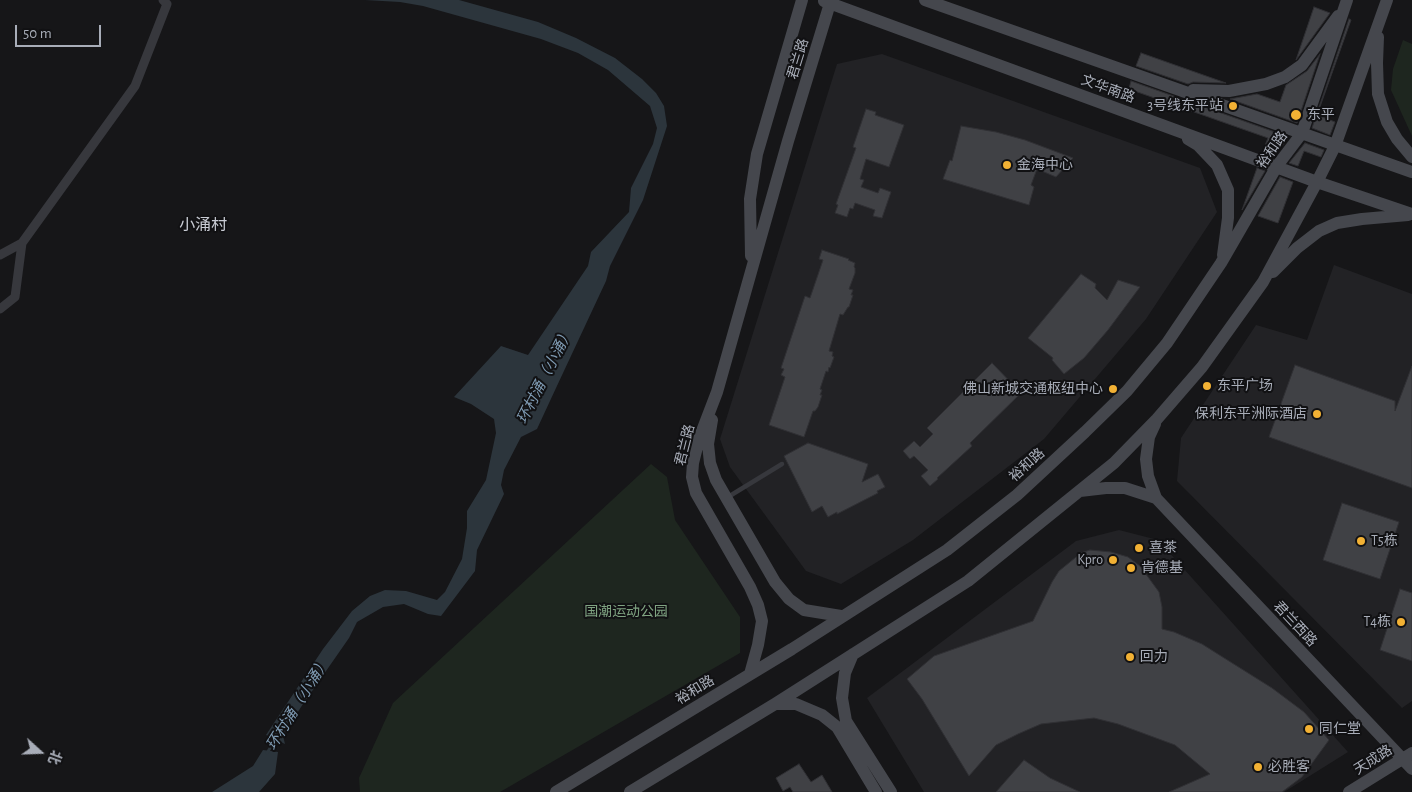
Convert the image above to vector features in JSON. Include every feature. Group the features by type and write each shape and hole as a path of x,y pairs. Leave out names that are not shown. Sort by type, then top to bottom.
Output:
{"main road":[{"name":"君兰路","path":"752,271 750,199 757,154 802,0"},
{"name":"文华南路","path":"924,0 1412,172"},
{"path":"630,792 775,704 968,581 1114,463 1157,419 1202,367 1263,282 1335,146 1387,0"},
{"name":"君兰路","path":"750,674 762,621 758,605 750,587 696,493 692,477 693,463 699,439 717,392 828,1"},
{"name":"文华南路","path":"828,1 1166,127 1317,182 1412,214"},
{"path":"1179,90 1229,91 1266,84 1285,76 1302,65 1346,3"},
{"name":"裕和路","path":"556,792 750,674 946,550 1017,495 1127,391 1161,350 1221,263 1277,166 1302,133 1346,3"},
{"path":"1380,21 1377,63 1378,94 1387,122 1397,139 1412,157"},
{"path":"1166,127 1198,145 1217,164 1228,190 1228,218 1221,263"},
{"path":"1263,282 1297,248 1318,231 1362,218 1412,214"},
{"path":"717,392 708,444 710,463 726,498 774,582 789,599 804,610 842,616"},
{"path":"1156,498 1148,476 1146,459 1149,437 1157,419"},
{"path":"1079,491 1125,488 1156,498"},
{"name":"君兰西路","path":"1156,498 1407,757 1412,769"},
{"path":"853,654 845,673 842,698 846,721 891,792"},
{"path":"775,704 796,704 822,715 836,727 876,792"},
{"name":"天成路","path":"1350,792 1407,757"}],"street":[{"path":"0,255 22,243 135,86 166,4 162,0"},
{"path":"0,309 15,297 22,243"}],"lane":[{"path":"726,498 782,464"}],"shaded area":[{"path":"882,54 1200,168 1217,212 1146,319 1044,439 913,540 841,584 806,571 730,467 720,439 837,64"},
{"path":"1334,265 1412,294 1412,701 1402,708 1177,481 1181,438 1256,325 1307,340"},
{"path":"1119,530 1158,540 1348,752 1284,792 924,792 867,698 1076,541"}],"green space":[{"path":"1403,40 1412,44 1412,136 1391,90 1393,69"},
{"name":"国潮运动公园","path":"651,464 667,477 675,520 740,617 740,653 500,792 360,792 359,778 393,703"}],"water":[{"path":"365,0 459,0 538,22 576,38 615,58 642,79 656,93 664,106 667,126 643,200 610,266 606,281 537,429 521,437 504,470 501,485 504,494 477,550 475,571 441,616 428,614 404,604 383,607 357,622 349,638 283,736 285,744 266,735 323,649 352,611 370,596 385,590 406,591 437,600 445,592 462,559 467,528 467,511 486,480 496,433 494,419 471,404 454,397 501,346 528,355 588,266 591,252 629,212 631,188 653,144 657,128 650,106 608,70 578,53 541,39 423,6 400,2"},
{"path":"263,750 278,752 275,774 259,792 212,792 253,766"}],"building":[{"path":"1314,7 1330,13 1296,60"},
{"path":"1349,19 1351,20 1317,115 1335,122 1330,135 1312,128"},
{"path":"1141,53 1226,83 1193,82 1188,84 1136,66"},
{"path":"1320,54 1297,123 1230,99 1257,94 1280,102 1286,85 1307,71"},
{"path":"1131,81 1289,137 1273,157 1262,153 1268,138 1129,89"},
{"path":"866,109 876,112 875,115 904,125 889,167 866,159 860,179 864,180 861,187 878,193 880,188 891,192 882,218 873,216 875,210 855,203 853,209 850,208 847,217 835,213 838,205 836,204 856,148 853,147"},
{"name":"金海中心","path":"961,126 996,132 1025,140 1073,158 1056,177 1037,169 1031,185 1034,187 1029,205 943,179 950,160 952,161"},
{"path":"1305,143 1324,150 1321,157 1304,151 1298,166 1289,163"},
{"path":"1257,168 1265,171 1242,210"},
{"path":"1280,177 1293,182 1278,223 1258,216"},
{"path":"822,250 849,259 855,263 855,273 849,289 853,290 851,295 853,295 849,307 843,315 840,314 829,351 833,352 832,356 834,357 828,372 826,371 820,389 822,390 820,395 822,395 818,407 813,411 804,437 769,425 785,377 781,375 784,369 781,368 805,296 810,298 823,260 819,259"},
{"path":"1081,274 1096,284 1095,288 1107,300 1118,280 1140,287 1108,330 1084,358 1064,374 1052,360 1053,358 1028,338"},
{"path":"992,363 1021,393 970,443 972,446 930,486 921,476 928,470 914,456 910,459 903,451 914,441 920,447 933,434 927,428"},
{"path":"1295,365 1395,401 1395,411 1412,366 1412,488 1269,437"},
{"path":"808,443 868,464 862,482 878,474 885,487 877,491 878,493 837,514 837,512 828,517 822,506 812,512 784,456"},
{"name":"T5栋","path":"1342,503 1399,522 1380,579 1323,560"},
{"path":"1090,550 1111,552 1128,557 1140,566 1159,592 1162,607 1162,629 1202,644 1272,688 1304,712 1329,740 1302,777 1282,792 1169,792 1210,774 1175,745 1118,724 1094,718 1041,724 1018,734 996,745 969,776 922,699 907,679 934,656 1033,621 1059,571 1081,553"},
{"name":"T4栋","path":"1400,589 1412,593 1412,661 1380,650"},
{"path":"1024,760 1050,778 1080,792 996,792"},
{"path":"799,764 811,782 822,775 832,792 793,792 790,787 783,791 776,778"}],"waterway":[{"name":"环村涌（小涌）","path":"267,753 277,737"}],"place":[{"name":"3号线东平站","path":"1233,106"},
{"name":"东平","path":"1296,115"},
{"name":"金海中心","path":"1007,165"},
{"name":"东平广场","path":"1207,386"},
{"name":"佛山新城交通枢纽中心","path":"1113,389"},
{"name":"保利东平洲际酒店","path":"1317,414"},
{"name":"T5栋","path":"1361,541"},
{"name":"喜茶","path":"1139,548"},
{"name":"Kpro","path":"1113,560"},
{"name":"肯德基","path":"1131,568"},
{"name":"T4栋","path":"1401,622"},
{"name":"回力","path":"1130,657"},
{"name":"同仁堂","path":"1309,729"},
{"name":"必胜客","path":"1258,767"}],"district":[{"name":"小涌村","path":"203,225"}]}
